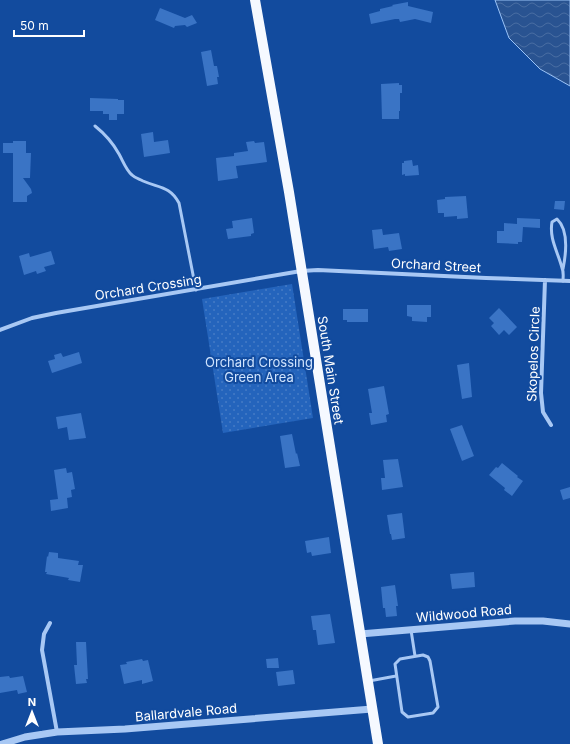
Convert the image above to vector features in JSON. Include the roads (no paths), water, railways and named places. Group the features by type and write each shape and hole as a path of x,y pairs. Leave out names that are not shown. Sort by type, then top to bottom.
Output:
{"main road":[{"name":"South Main Street","path":"255,0 272,87 378,744"}],"street":[{"name":"Orchard Street","path":"301,271 318,270 570,281"},
{"name":"Orchard Crossing","path":"0,330 32,318 56,313 301,271"},
{"name":"Skopelos Circle","path":"545,280 541,393 543,412 551,425"},
{"name":"Wildwood Road","path":"360,634 515,621 543,621 570,624"},
{"path":"50,623 44,634 42,650 57,732"},
{"name":"Ballardvale Road","path":"2,744 25,737 57,732 125,729 372,709"}],"lane":[{"path":"95,126 105,133 133,177 171,191 176,197 179,202 196,290"},
{"path":"563,269 556,252 551,230 552,222 557,219 562,223 564,231 565,257 563,281"},
{"path":"411,630 415,656"},
{"path":"424,655 430,660 438,704 435,712 431,714 410,717 404,715 402,711 394,666 397,660 415,656 424,655"},
{"path":"368,681 396,676"}],"water":[{"path":"495,0 570,0 570,86 540,69 509,38"}],"park label":[{"name":"Orchard Crossing Green Area","path":"259,370"}]}
